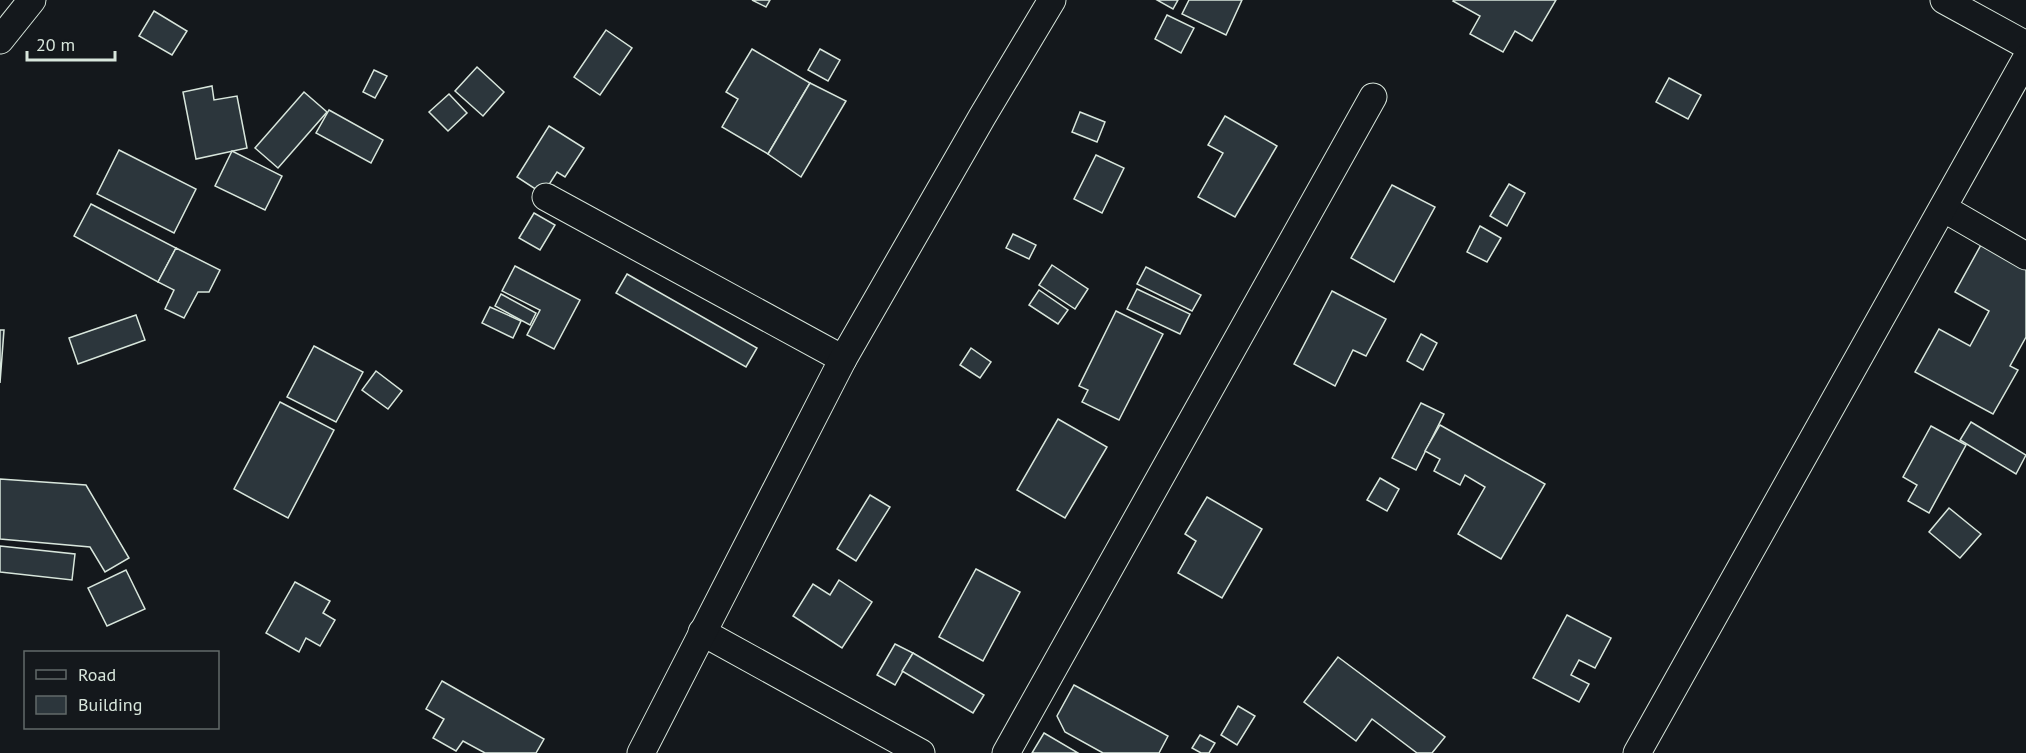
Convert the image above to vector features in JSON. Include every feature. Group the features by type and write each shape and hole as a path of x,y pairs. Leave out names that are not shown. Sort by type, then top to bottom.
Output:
{"street":[{"path":"0,40 32,0"},
{"path":"641,753 843,359 1052,0"},
{"path":"1944,0 2026,45"},
{"path":"1637,753 2026,59"},
{"path":"1006,753 1373,97"},
{"path":"546,197 843,359"},
{"path":"1943,208 2026,256"},
{"path":"702,632 921,753"}],"building":[{"path":"752,0 770,0 766,7"},
{"path":"1157,0 1178,0 1173,9"},
{"path":"1189,0 1242,0 1226,35 1182,14"},
{"path":"1454,0 1556,0 1532,41 1515,31 1503,52 1470,34 1480,16"},
{"path":"154,11 187,31 172,55 139,36"},
{"path":"1167,15 1194,28 1181,53 1155,39"},
{"path":"606,30 632,48 600,95 574,77"},
{"path":"752,49 810,83 768,154 722,127 738,99 726,92"},
{"path":"820,49 840,60 828,81 808,70"},
{"path":"477,67 504,92 483,116 455,91"},
{"path":"374,70 387,76 375,98 363,92"},
{"path":"1669,78 1701,95 1688,119 1656,102"},
{"path":"810,83 846,101 801,177 768,154"},
{"path":"212,86 214,100 237,96 247,148 196,159 183,92"},
{"path":"304,92 327,112 278,168 255,148"},
{"path":"449,94 467,113 448,131 429,112"},
{"path":"329,110 383,140 371,163 316,133"},
{"path":"1080,112 1105,122 1097,142 1072,132"},
{"path":"1225,116 1277,146 1235,217 1198,197 1223,153 1208,145"},
{"path":"549,126 584,148 565,177 557,172 543,194 517,177"},
{"path":"119,150 196,189 174,233 97,194"},
{"path":"232,151 282,176 265,210 215,186"},
{"path":"1096,155 1124,168 1102,213 1074,199"},
{"path":"1509,184 1525,193 1507,226 1490,216"},
{"path":"1392,185 1435,207 1394,282 1351,258"},
{"path":"91,204 176,248 158,282 74,236"},
{"path":"534,213 555,225 540,250 519,238"},
{"path":"1480,226 1501,238 1487,262 1467,252"},
{"path":"1013,234 1036,245 1029,259 1006,248"},
{"path":"1982,243 2026,267 2026,337 2010,366 2018,370 1993,414 1915,372 1939,329 1970,346 1989,311 1955,292"},
{"path":"176,248 220,270 209,292 198,292 184,318 165,309 174,290 158,282"},
{"path":"1052,265 1088,289 1075,309 1039,285"},
{"path":"515,266 580,300 554,349 527,335 540,310 502,291"},
{"path":"1146,267 1201,295 1192,311 1137,284"},
{"path":"627,274 757,348 746,367 616,293"},
{"path":"1137,289 1190,314 1180,334 1127,309"},
{"path":"1039,290 1068,310 1058,324 1029,305"},
{"path":"1332,291 1386,319 1366,356 1353,350 1335,386 1294,364"},
{"path":"501,294 536,313 530,325 495,306"},
{"path":"490,307 521,321 513,338 482,323"},
{"path":"1116,311 1163,334 1119,420 1082,402 1088,390 1079,386"},
{"path":"136,315 145,340 78,364 69,338"},
{"path":"0,330 4,330 0,383"},
{"path":"1421,334 1437,343 1423,370 1407,361"},
{"path":"314,346 363,372 336,422 287,397"},
{"path":"971,348 991,362 980,378 960,365"},
{"path":"376,371 402,391 388,409 362,390"},
{"path":"280,402 334,430 288,518 234,489"},
{"path":"1421,403 1444,414 1416,470 1392,458"},
{"path":"1058,419 1107,447 1065,518 1017,490"},
{"path":"1971,422 2026,455 2016,474 1960,440"},
{"path":"1440,425 1545,484 1501,559 1458,534 1485,487 1465,475 1460,485 1434,471 1440,459 1425,451"},
{"path":"1931,426 1966,445 1929,513 1908,501 1917,485 1903,477"},
{"path":"1380,478 1399,489 1387,511 1367,500"},
{"path":"0,479 86,485 129,558 105,572 90,547 0,539"},
{"path":"870,495 890,507 856,561 837,549"},
{"path":"1207,497 1262,529 1222,598 1178,573 1196,541 1185,534"},
{"path":"1949,508 1981,534 1960,558 1929,532"},
{"path":"0,546 75,554 72,580 0,572"},
{"path":"976,569 1020,592 983,661 939,637"},
{"path":"126,570 145,609 107,626 88,588"},
{"path":"839,580 872,602 842,648 793,616 813,584 830,595"},
{"path":"295,582 330,601 323,613 335,620 320,646 306,638 299,652 266,633"},
{"path":"1567,615 1611,638 1595,668 1579,660 1571,675 1589,684 1579,702 1533,678"},
{"path":"895,644 913,653 895,685 877,675"},
{"path":"913,653 984,695 973,713 902,671"},
{"path":"1338,657 1445,737 1432,753 1417,753 1372,719 1356,741 1304,702"},
{"path":"442,681 544,739 536,753 485,753 463,741 456,751 433,738 444,719 426,709"},
{"path":"1074,685 1168,736 1159,753 1103,753 1065,732 1057,716"},
{"path":"1238,706 1255,716 1237,745 1221,735"},
{"path":"1044,733 1078,753 1032,753"},
{"path":"1200,735 1215,743 1209,753 1201,753 1192,748"}]}
